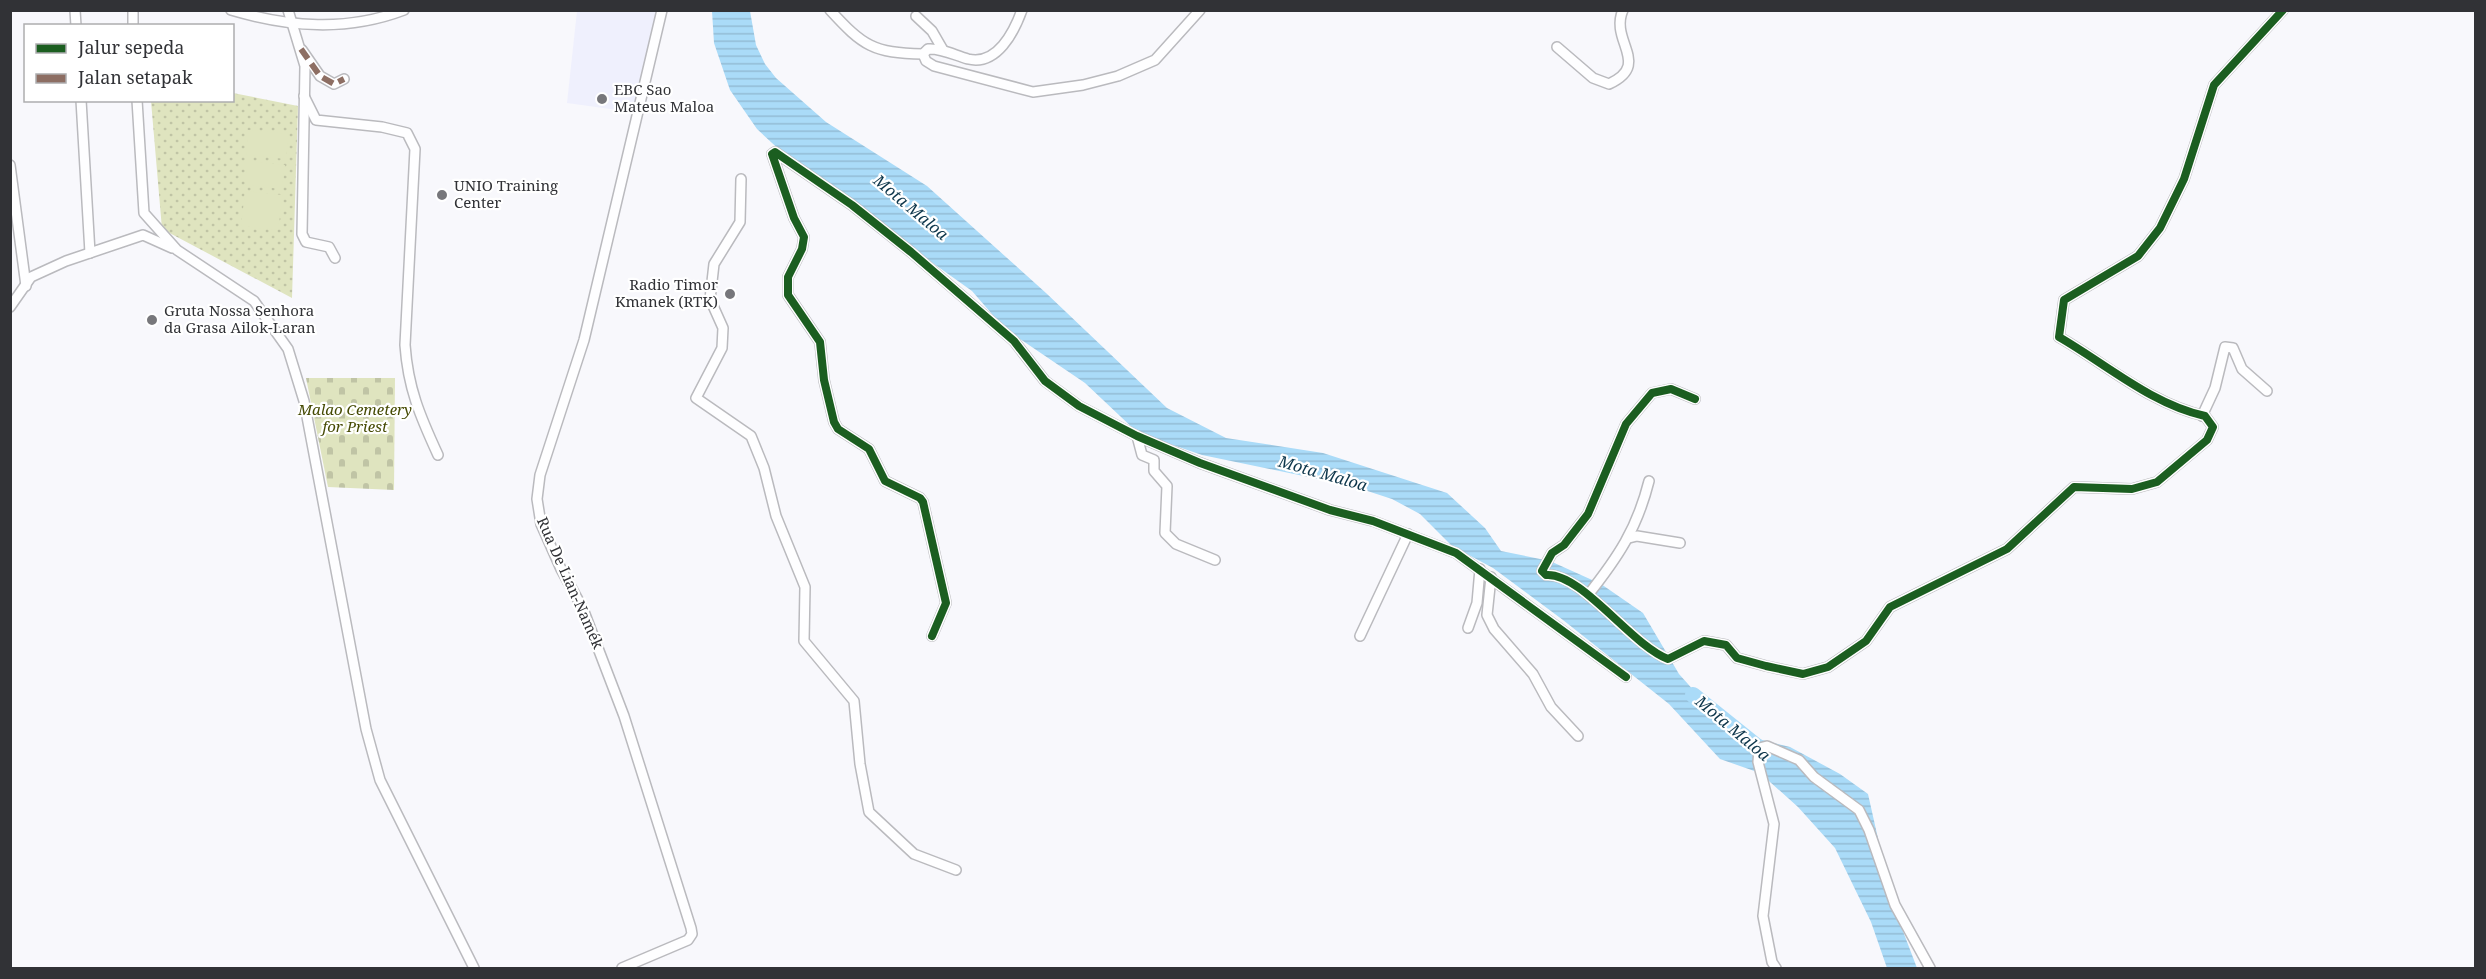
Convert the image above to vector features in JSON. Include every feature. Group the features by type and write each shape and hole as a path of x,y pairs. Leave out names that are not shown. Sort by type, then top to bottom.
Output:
{"street":[{"path":"231,10 292,25 346,25 369,22 404,10"},
{"path":"288,10 305,66 302,234 306,242 329,247 335,258"},
{"name":"Rua De Lian-Namék","path":"622,969 688,940 692,934 691,928 620,705 583,609 561,569 541,524 538,490 584,340 662,10"},
{"path":"830,10 852,34 881,52 923,54 928,49 938,48 972,60 990,55 1007,43 1022,10"},
{"path":"923,54 926,62 934,66 1033,92 1083,85 1118,75 1155,60 1200,10"},
{"path":"1557,47 1593,78 1609,84 1618,80 1627,68 1629,54 1619,33 1619,19 1623,10"},
{"path":"1695,399 1671,389 1652,393 1626,424 1588,514 1564,545 1552,553 1542,571 1546,574 1555,574 1588,595 1652,653 1668,659 1704,641 1726,645 1737,658 1766,666 1803,674 1820,669 1848,655 1866,641 1890,607 2007,549 2074,487 2132,489 2157,482 2207,440 2213,427 2202,416 2184,411 2153,396 2059,337 2064,300 2138,256 2160,228 2184,179 2214,85 2283,10"},
{"path":"916,16 932,31 945,52"},
{"path":"301,48 320,76 334,84 344,79"},
{"path":"304,96 316,120 382,127 407,133 415,149 405,345 407,377 415,406 438,454"},
{"path":"81,102 90,253"},
{"path":"137,102 144,213 177,250"},
{"path":"932,636 946,603 923,502 920,498 885,481 869,449 860,441 838,429 834,422 824,380 820,342 788,295 788,277 802,249 804,237 794,218 773,153 852,205 955,289 1014,341 1045,381 1079,406 1137,436 1200,463 1322,507 1408,534 1456,553 1626,677"},
{"path":"10,165 26,286"},
{"path":"741,179 740,222 714,264 710,299 723,328 722,348 696,398 751,435 760,457 776,516 805,587 804,641 854,701 860,764 869,812 914,854 956,870"},
{"path":"10,307 31,277 66,261 143,235 177,250 254,301 288,350 306,411 366,729 380,780 474,969"},
{"path":"2202,416 2215,388 2226,347 2234,348 2242,369 2267,391"},
{"path":"1137,436 1142,455 1154,460 1154,471 1167,486 1163,527 1168,538 1215,560"},
{"path":"1588,595 1629,538 1641,513 1649,481"},
{"path":"1360,636 1408,534"},
{"path":"1629,538 1637,536 1680,543"},
{"path":"1468,628 1477,603 1480,569"},
{"path":"1491,577 1487,615 1494,629 1533,674 1551,707 1578,736"},
{"path":"1776,969 1772,962 1763,916 1774,824 1758,762 1759,748 1767,746 1799,760 1821,782 1859,810 1869,830 1895,905 1930,969"}],"shaded area":[{"path":"577,11 658,11 632,112 567,103"}],"green space":[{"path":"234,93 298,106 292,298 162,229 151,102 234,102"},
{"path":"248,130 289,134 286,159 246,155"},
{"path":"247,161 285,165 282,189 245,185"},
{"path":"245,191 283,195 278,230 241,226"},
{"name":"Malao Cemetery for Priest","path":"306,378 395,378 394,490 328,487"}],"water":[{"path":"712,11 750,11 756,45 765,64 776,78 826,122 927,186 1046,293 1167,408 1226,438 1323,453 1447,493 1485,528 1501,551 1550,561 1601,584 1643,613 1679,674 1731,732 1790,747 1840,774 1868,794 1893,905 1917,968 1887,968 1871,922 1835,848 1798,807 1760,773 1720,759 1669,704 1493,568 1452,546 1420,514 1392,499 1352,486 1202,455 1138,433 1085,383 1004,328 972,291 798,167 757,129 730,90 714,43"}],"waterway":[{"name":"Mota Maloa","path":"1693,695 1759,748"}],"marked path":[{"path":"301,49 320,76 334,84 344,79"}],"cycle path":[{"path":"1695,399 1671,389 1652,393 1626,424 1588,514 1564,545 1552,553 1542,571 1546,575 1560,577 1575,585 1638,640 1668,659 1704,641 1726,645 1737,658 1803,674 1828,667 1866,641 1890,607 2007,549 2074,487 2132,489 2157,482 2207,440 2213,427 2205,416 2147,393 2059,337 2064,300 2138,256 2160,228 2184,179 2214,85 2283,10"},
{"path":"932,636 946,603 923,502 920,498 885,481 869,449 838,429 834,422 824,380 820,342 788,295 788,277 802,249 804,237 794,218 772,154 775,152 852,205 911,252 1014,341 1045,381 1079,406 1137,436 1200,463 1330,510 1373,521 1456,553 1626,677"}],"place":[{"name":"EBC Sao Mateus Maloa","path":"602,99"},
{"name":"UNIO Training Center","path":"442,195"},
{"name":"Radio Timor Kmanek (RTK)","path":"730,294"},
{"name":"Gruta Nossa Senhora da Grasa Ailok-Laran","path":"152,320"}]}
